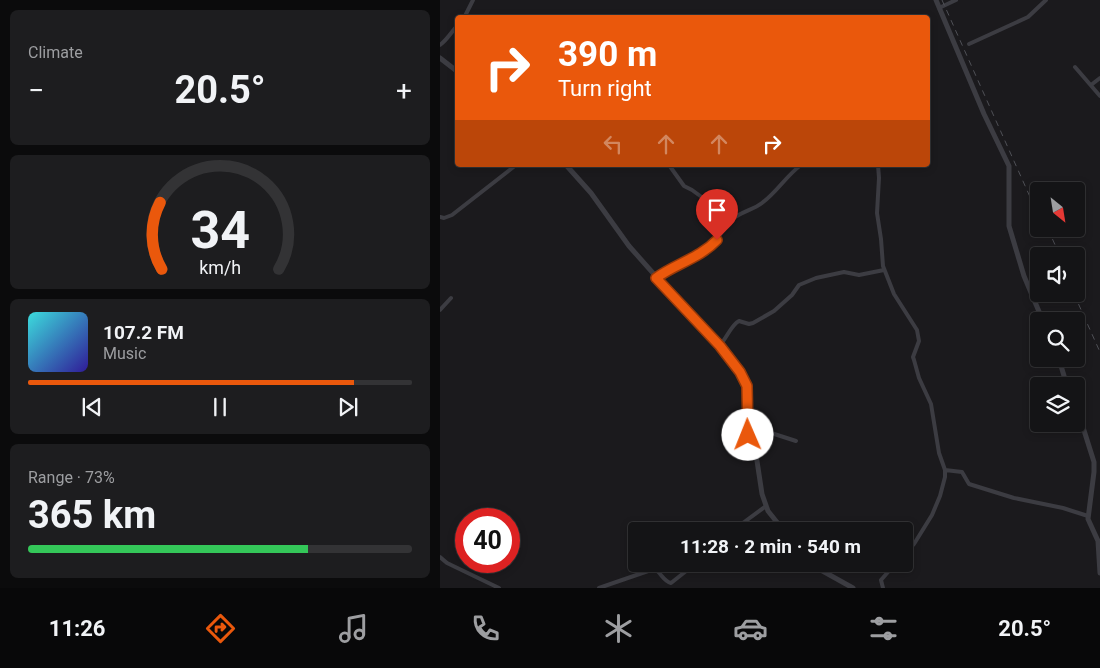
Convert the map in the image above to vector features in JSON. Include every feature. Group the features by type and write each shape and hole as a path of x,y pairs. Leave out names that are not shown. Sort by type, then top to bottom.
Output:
{"street":[{"path":"466,15 473,0"},
{"path":"936,0 984,114 1009,166 1009,226 1024,276 1039,312"},
{"path":"939,8 956,0"},
{"path":"969,44 1028,16 1046,0"},
{"path":"440,45 455,28"},
{"path":"440,58 455,70"},
{"path":"1075,67 1100,96"},
{"path":"1091,85 1100,78"},
{"path":"440,217 444,218 452,215 513,167"},
{"path":"568,167 591,193 629,246 656,278 720,346 740,372 747,386 749,442 757,461 762,494 766,506 778,522"},
{"path":"670,167 684,186 732,219"},
{"path":"656,278 666,270 689,261 711,246 732,219 762,203 798,167"},
{"path":"878,167 877,213 884,270 894,294 917,330 919,341 913,356 919,378 932,404 939,453 945,470 940,496 932,515 913,545"},
{"path":"720,346 726,340 734,323 740,321 749,324 753,323 774,311 784,304 799,285 816,278 844,272 859,275 884,270"},
{"path":"440,310 451,298"},
{"path":"727,439 740,438 748,432 768,432 796,441"},
{"path":"1084,432 1095,466 1088,516 1090,526 1098,541 1100,573"},
{"path":"945,470 962,472 969,484 1014,498 1063,508 1088,516"},
{"path":"744,522 766,506"},
{"path":"440,557 447,563 499,588"},
{"path":"599,588 645,572"},
{"path":"659,572 671,584 685,572"},
{"path":"824,572 852,588"},
{"path":"883,588 881,580 888,572"}],"railway":[{"path":"942,0 1030,197"},
{"path":"1052,238 1056,247"},
{"path":"1078,302 1100,352"}],"route":[{"path":"717,240 689,261 666,270 656,278 720,346 740,372 748,392 748,435"}]}
